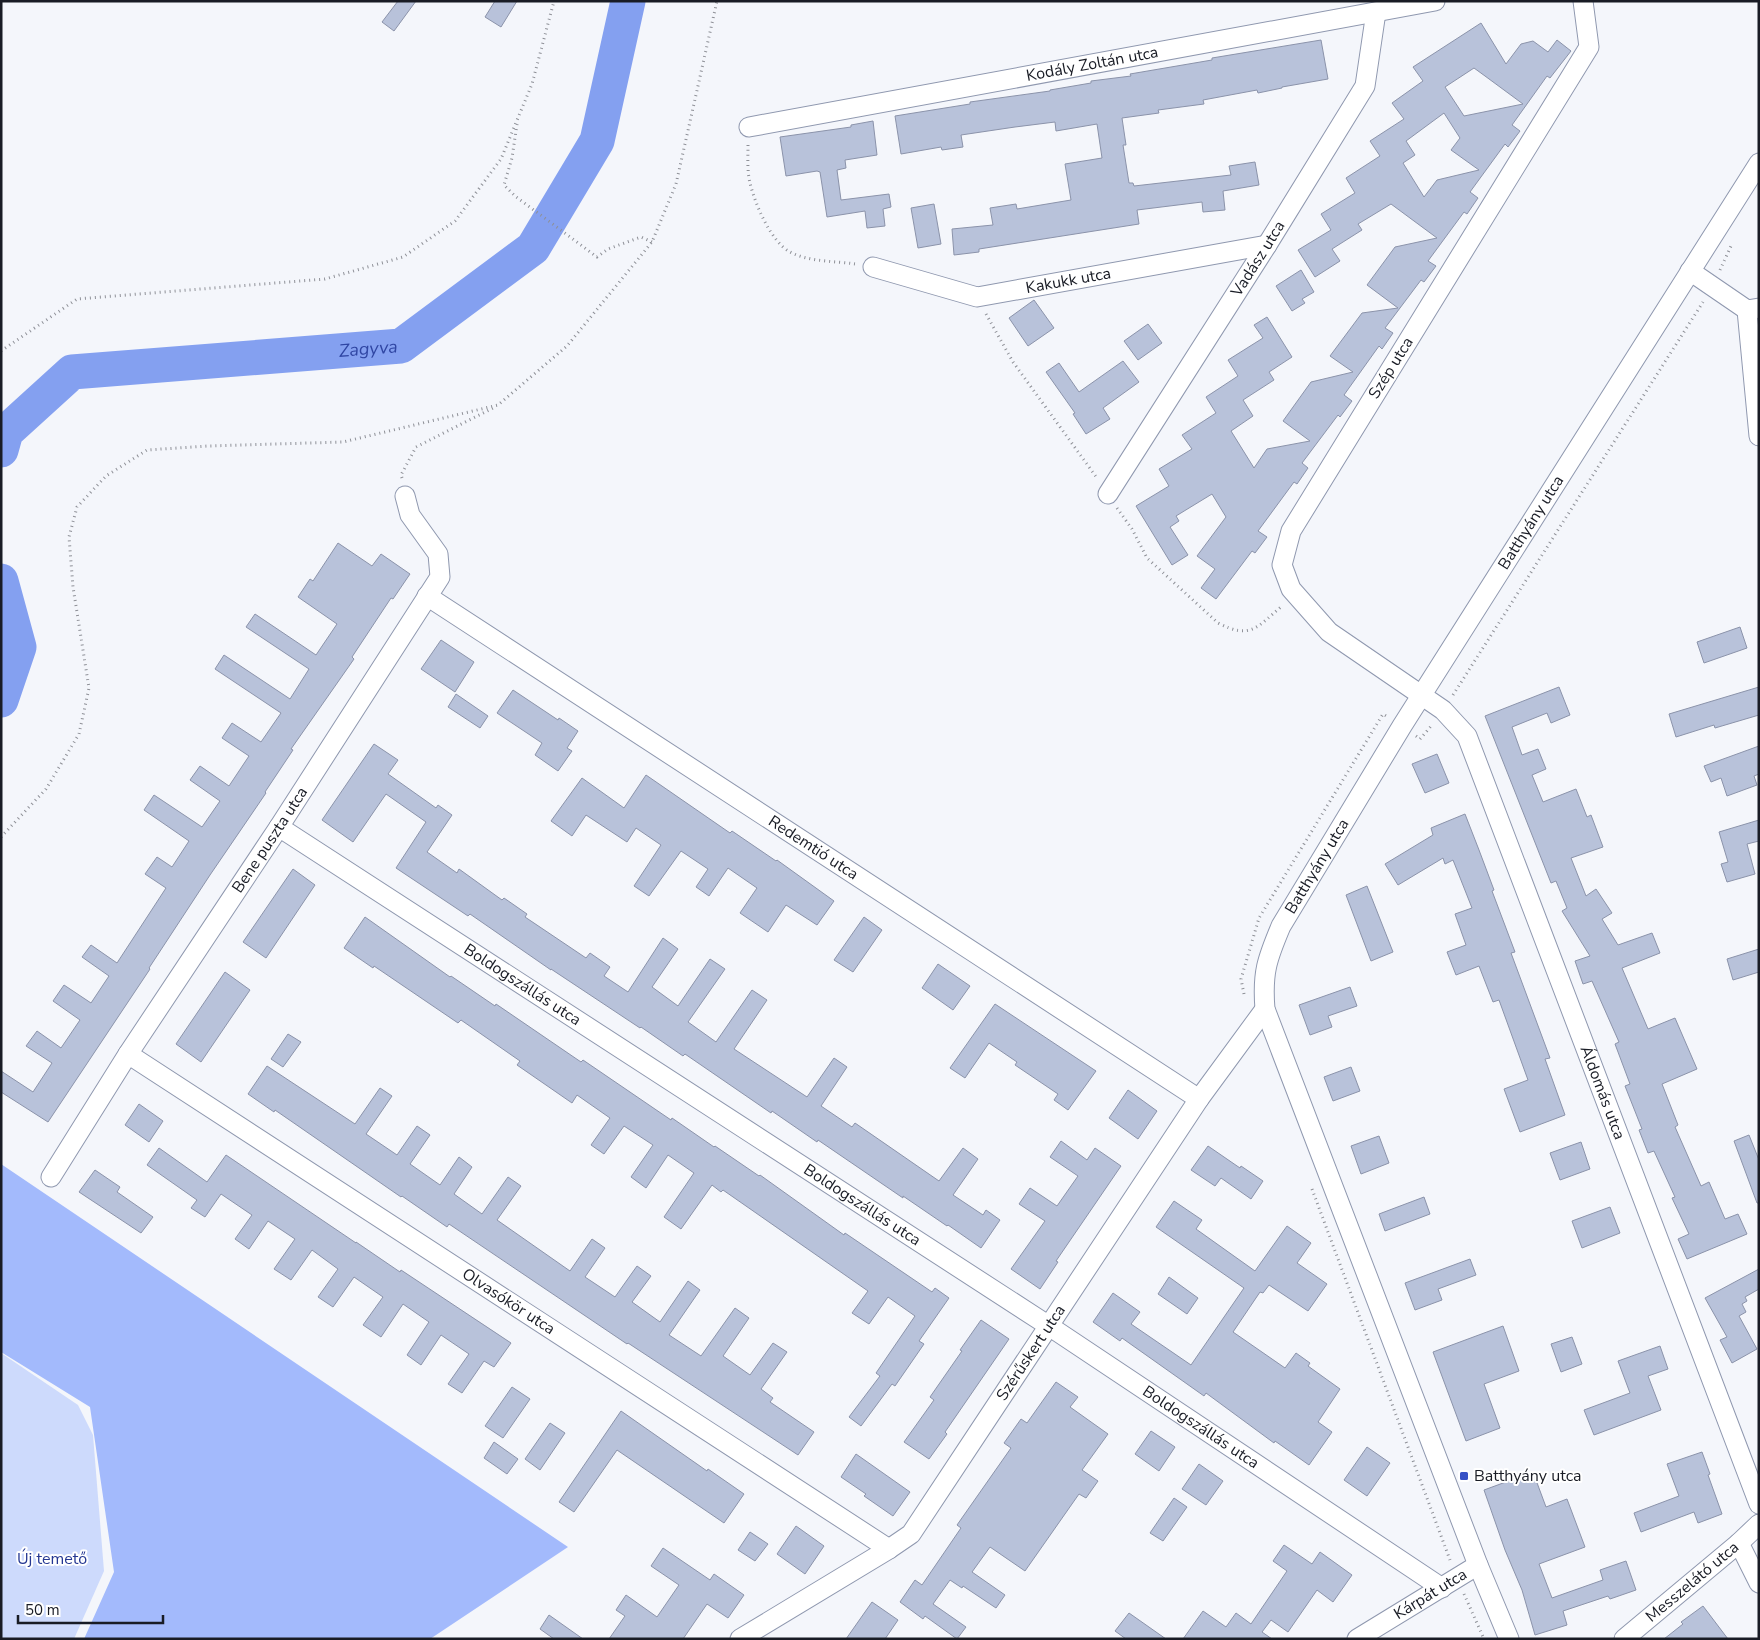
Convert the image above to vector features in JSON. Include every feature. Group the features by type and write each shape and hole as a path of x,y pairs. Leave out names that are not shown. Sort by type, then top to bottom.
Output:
{"street":[{"name":"Kodály Zoltán utca","path":"750,127 1435,1"},
{"name":"Szép utca","path":"1422,697 1329,632 1291,589 1282,565 1291,531 1589,46 1583,1"},
{"name":"Vadász utca","path":"1108,494 1267,245 1365,86 1376,12"},
{"name":"Batthyány utca","path":"1509,1639 1478,1565 1264,1009 1263,985 1268,957 1282,926 1402,726 1759,163"},
{"name":"Kakukk utca","path":"873,267 976,297 1267,245"},
{"path":"1690,271 1753,309 1759,436"},
{"name":"Bene puszta utca","path":"52,1178 128,1054 279,827 440,577 438,554 410,515 405,496"},
{"name":"Redemtió utca","path":"427,596 1199,1100"},
{"name":"Áldomás utca","path":"1422,697 1443,710 1467,736 1759,1504"},
{"name":"Boldogszállás utca","path":"279,827 1449,1584"},
{"name":"Szérűskert utca","path":"740,1639 911,1534 1199,1100 1264,1009"},
{"name":"Olvasókör utca","path":"128,1054 889,1549"},
{"name":"Messzelátó utca","path":"1624,1639 1759,1524"},
{"path":"1739,1542 1759,1584"},
{"name":"Kárpát utca","path":"1357,1639 1478,1565"}],"path":[{"path":"1,351 77,299 325,279 403,257 455,221 501,160 532,84 554,1"},
{"path":"405,496 401,475 416,447 498,405 567,346 652,242 676,184 717,1"},
{"path":"518,119 512,158 504,185 514,196 597,257 608,248 641,237 652,242"},
{"path":"750,127 748,155 750,183 762,215 776,240 790,252 804,256 873,267"},
{"path":"1245,998 1241,979 1259,918 1383,714 1420,739 1443,710 1713,286 1732,244"},
{"path":"1,837 46,789 79,734 89,688 72,587 69,537 77,507 106,476 146,450 343,442 498,405"},
{"path":"1310,1186 1449,1584 1484,1639"}],"green space":[{"name":"Új temető","path":"1,1353 78,1405 93,1435 104,1571 74,1639 1,1639"}],"shaded area":[{"path":"1,1164 568,1547 430,1639 84,1639 114,1572 90,1407 1,1352"}],"building":[{"path":"398,1 416,1 394,31 382,22"},
{"path":"495,1 517,1 501,27 485,17"},
{"path":"1481,23 1506,64 1521,44 1533,41 1548,52 1557,40 1571,51 1550,78 1547,76 1512,125 1520,131 1508,147 1505,144 1470,192 1478,198 1467,214 1464,212 1428,261 1436,266 1424,282 1421,280 1385,328 1393,333 1382,349 1379,346 1344,395 1352,401 1340,417 1338,415 1302,463 1308,468 1297,484 1294,482 1258,531 1267,537 1255,553 1252,551 1216,599 1201,588 1215,569 1197,556 1226,517 1212,494 1176,516 1179,521 1170,527 1188,555 1172,565 1136,506 1169,486 1159,469 1192,449 1182,435 1216,413 1206,397 1238,376 1228,360 1263,338 1254,325 1267,317 1292,357 1269,372 1274,380 1243,400 1253,416 1231,431 1254,468 1267,449 1310,441 1283,421 1311,382 1353,372 1330,356 1362,313 1398,308 1367,285 1395,247 1437,238 1391,204 1358,224 1362,230 1332,249 1340,261 1315,277 1298,250 1331,230 1321,214 1355,193 1346,178 1380,156 1370,141 1404,119 1392,103 1423,81 1413,67","holes":["1474,68 1485,76 1523,104 1464,116 1445,87","1444,113 1460,138 1451,150 1479,170 1437,180 1424,197 1403,163 1415,155 1406,141"]},
{"path":"1321,40 1328,79 1258,93 1257,90 1203,100 1204,104 1158,110 1159,113 1122,118 1126,145 1123,145 1129,183 1133,183 1134,186 1231,175 1229,166 1255,162 1259,185 1223,191 1225,210 1203,212 1202,202 1137,210 1139,224 979,249 979,252 954,255 952,229 993,225 990,208 1016,204 1017,209 1071,200 1065,164 1102,158 1097,124 1056,131 1055,122 961,135 963,147 942,150 941,147 901,154 895,116 970,104 970,102 1050,91 1091,83 1091,81 1131,76 1130,74 1212,60 1212,58"},
{"path":"873,121 877,155 845,160 846,168 837,170 841,200 889,194 891,207 883,209 885,226 867,228 865,211 827,217 820,172 786,176 780,137 851,127 851,125"},
{"path":"934,204 941,244 918,248 911,208"},
{"path":"1301,270 1314,292 1302,299 1305,303 1292,311 1276,286"},
{"path":"1034,300 1054,328 1028,346 1009,318"},
{"path":"1148,324 1162,343 1138,360 1124,341"},
{"path":"1123,361 1139,382 1103,408 1110,419 1086,434 1073,414 1075,413 1046,372 1059,363 1079,392"},
{"path":"338,543 372,566 381,554 410,574 393,599 391,598 352,657 354,659 291,749 293,750 266,793 48,1122 1,1092 1,1071 33,1092 52,1063 26,1046 37,1031 61,1048 80,1020 53,1001 64,985 91,1003 109,976 82,957 91,945 117,963 166,888 145,874 157,857 172,867 189,841 144,810 154,795 202,827 220,801 190,780 200,766 229,786 249,756 222,738 232,723 261,742 281,713 215,669 224,655 290,699 309,669 246,627 255,614 316,655 337,624 298,597 310,579 313,581"},
{"path":"1740,627 1747,648 1704,663 1697,642"},
{"path":"441,640 474,662 455,692 421,669"},
{"path":"1559,687 1570,715 1551,723 1547,713 1512,727 1522,755 1538,749 1546,769 1532,775 1543,802 1576,789 1587,817 1591,815 1603,847 1571,858 1586,896 1596,889 1612,913 1602,919 1618,945 1652,933 1660,953 1622,968 1648,1029 1675,1018 1697,1069 1662,1084 1678,1125 1675,1127 1701,1186 1709,1182 1725,1219 1738,1214 1747,1234 1687,1259 1678,1239 1689,1234 1672,1198 1675,1197 1654,1151 1648,1153 1639,1130 1642,1129 1625,1086 1630,1084 1615,1044 1619,1042 1592,981 1583,984 1575,961 1590,956 1562,911 1567,908 1556,881 1551,883 1485,716"},
{"path":"1759,687 1759,715 1715,728 1714,725 1676,737 1669,714"},
{"path":"513,690 578,731 567,748 572,751 558,771 535,755 542,743 497,713"},
{"path":"456,694 488,716 480,728 448,707"},
{"path":"374,744 398,760 388,774 436,808 438,805 452,815 427,852 457,873 459,869 502,900 504,898 527,914 525,917 586,958 590,953 610,967 604,976 628,992 663,938 678,949 652,987 678,1006 710,959 725,969 688,1022 716,1042 752,990 767,1000 734,1049 807,1097 834,1058 847,1067 821,1106 852,1127 855,1123 939,1181 963,1148 978,1159 953,1195 983,1215 986,1210 1000,1220 981,1248 818,1140 817,1142 772,1111 771,1113 685,1054 683,1056 551,970 470,914 468,916 396,868 426,822 386,794 353,842 322,820"},
{"path":"1759,746 1759,774 1754,776 1757,785 1727,796 1721,778 1711,782 1704,766"},
{"path":"1437,754 1449,783 1425,793 1412,764"},
{"path":"646,775 730,833 732,831 777,860 834,901 817,925 786,905 768,932 740,913 757,888 728,868 709,896 696,887 708,869 681,851 649,896 634,886 661,845 636,828 627,842 586,815 572,836 551,821 582,778 624,808"},
{"path":"1465,814 1515,952 1511,953 1550,1058 1545,1059 1565,1115 1520,1132 1504,1089 1528,1080 1499,1000 1493,1002 1479,966 1456,975 1447,952 1466,945 1455,914 1472,908 1453,860 1445,864 1443,858 1398,885 1385,864 1433,835 1431,828"},
{"path":"1759,820 1759,841 1747,844 1755,874 1727,882 1721,864 1728,862 1719,832"},
{"path":"293,869 315,885 266,958 243,942"},
{"path":"1367,886 1393,952 1371,961 1346,895"},
{"path":"365,917 450,977 495,1006 496,1004 581,1062 583,1060 671,1120 672,1118 714,1147 760,1175 844,1235 845,1233 932,1292 935,1288 949,1298 919,1341 924,1344 895,1386 892,1384 861,1426 849,1417 880,1376 876,1373 915,1316 888,1297 869,1324 852,1313 868,1291 723,1190 721,1192 712,1185 681,1229 664,1217 694,1173 668,1155 646,1188 631,1177 653,1145 624,1126 604,1154 591,1145 610,1118 577,1095 572,1103 517,1065 520,1061 461,1020 458,1023 344,948"},
{"path":"864,917 882,930 853,972 834,960"},
{"path":"1759,949 1759,972 1733,980 1727,959"},
{"path":"938,964 970,986 953,1010 922,988"},
{"path":"225,972 250,990 201,1062 176,1044"},
{"path":"1350,987 1357,1006 1328,1016 1332,1027 1310,1035 1299,1005"},
{"path":"995,1004 1096,1071 1068,1110 1054,1100 1058,1094 1015,1065 1017,1062 989,1043 965,1078 950,1068"},
{"path":"288,1034 301,1042 283,1067 271,1059"},
{"path":"267,1066 355,1124 380,1088 392,1096 366,1134 397,1155 417,1126 430,1135 410,1164 440,1185 459,1157 472,1167 454,1194 482,1214 508,1177 521,1186 497,1220 570,1271 592,1239 605,1248 585,1277 615,1297 637,1266 651,1276 632,1302 660,1322 688,1281 700,1290 669,1335 701,1356 735,1308 749,1318 723,1356 750,1375 773,1343 787,1352 761,1389 773,1398 770,1402 814,1432 798,1455 627,1344 449,1224 447,1227 401,1197 275,1110 274,1112 248,1094"},
{"path":"1351,1067 1360,1091 1333,1101 1324,1077"},
{"path":"1128,1090 1157,1111 1138,1139 1109,1118"},
{"path":"139,1104 163,1121 149,1142 125,1125"},
{"path":"1749,1135 1759,1160 1759,1203 1757,1203 1734,1141"},
{"path":"1379,1136 1389,1163 1361,1174 1351,1146"},
{"path":"1061,1141 1087,1160 1095,1148 1121,1166 1056,1261 1058,1262 1040,1289 1011,1269 1045,1221 1019,1204 1030,1188 1057,1206 1078,1176 1050,1157"},
{"path":"1581,1142 1590,1169 1560,1180 1550,1153"},
{"path":"1208,1146 1263,1181 1251,1199 1221,1178 1215,1186 1191,1170"},
{"path":"159,1148 207,1182 226,1155 356,1243 400,1272 401,1270 511,1343 494,1367 484,1361 462,1393 448,1384 469,1354 441,1335 421,1365 407,1355 429,1322 403,1304 381,1337 363,1325 383,1297 354,1277 333,1307 318,1297 338,1269 312,1250 291,1280 274,1269 295,1239 268,1221 249,1249 235,1239 252,1215 221,1194 205,1217 191,1208 197,1200 147,1165"},
{"path":"95,1170 120,1187 117,1192 153,1217 141,1233 79,1192"},
{"path":"1424,1197 1430,1214 1385,1231 1379,1214"},
{"path":"1174,1201 1202,1220 1196,1229 1255,1271 1287,1226 1311,1243 1297,1263 1327,1284 1308,1311 1269,1285 1263,1293 1260,1292 1233,1332 1285,1368 1296,1353 1310,1363 1308,1366 1340,1389 1318,1422 1332,1432 1309,1465 1275,1441 1274,1443 1206,1393 1204,1396 1122,1338 1120,1341 1093,1322 1113,1293 1140,1312 1131,1324 1191,1365 1244,1288 1156,1227"},
{"path":"1610,1207 1620,1233 1582,1248 1572,1221"},
{"path":"1470,1259 1476,1275 1438,1289 1442,1300 1415,1310 1405,1283"},
{"path":"1759,1269 1759,1289 1745,1297 1747,1301 1742,1304 1746,1312 1739,1316 1757,1349 1732,1363 1720,1340 1727,1337 1705,1298"},
{"path":"1169,1277 1198,1298 1187,1314 1158,1294"},
{"path":"981,1320 1009,1339 945,1432 947,1434 929,1459 904,1442 934,1400 930,1397"},
{"path":"1503,1326 1519,1371 1484,1384 1500,1428 1466,1441 1433,1352"},
{"path":"1572,1337 1582,1364 1561,1372 1551,1344"},
{"path":"1660,1346 1668,1369 1648,1376 1661,1410 1594,1435 1584,1410 1630,1393 1618,1361"},
{"path":"1056,1382 1078,1397 1070,1407 1108,1434 1082,1470 1098,1481 1086,1498 1079,1494 1025,1571 990,1547 972,1572 1005,1595 996,1608 963,1586 962,1588 950,1580 933,1604 966,1627 957,1639 925,1616 923,1619 900,1602 915,1580 922,1585 961,1528 957,1525 1011,1448 1004,1443 1021,1419 1027,1423"},
{"path":"512,1387 530,1399 503,1438 485,1426"},
{"path":"621,1411 707,1471 708,1469 744,1494 724,1523 617,1450 574,1512 559,1502"},
{"path":"550,1423 565,1433 540,1470 525,1459"},
{"path":"1151,1431 1175,1447 1159,1471 1135,1454"},
{"path":"494,1442 518,1459 507,1474 484,1458"},
{"path":"1367,1447 1390,1463 1367,1496 1344,1480"},
{"path":"1702,1452 1722,1514 1698,1523 1694,1512 1641,1532 1634,1513 1679,1496 1667,1464"},
{"path":"856,1454 910,1492 893,1516 841,1477"},
{"path":"1199,1464 1223,1481 1206,1505 1182,1489"},
{"path":"1533,1472 1546,1507 1567,1499 1585,1547 1539,1564 1552,1598 1603,1580 1600,1570 1626,1561 1636,1590 1610,1599 1608,1596 1563,1611 1567,1625 1535,1635 1522,1590 1505,1550 1484,1490"},
{"path":"1174,1498 1187,1507 1163,1541 1150,1533"},
{"path":"796,1526 824,1546 805,1574 777,1554"},
{"path":"750,1532 768,1544 755,1561 738,1550"},
{"path":"1284,1545 1312,1564 1320,1552 1352,1575 1333,1602 1317,1590 1288,1632 1271,1620 1262,1632 1272,1639 1183,1639 1203,1611 1226,1627 1236,1613 1251,1624 1287,1571 1273,1561"},
{"path":"663,1548 710,1580 714,1574 744,1595 728,1618 707,1604 683,1639 609,1639 625,1616 616,1610 626,1595 657,1617 679,1585 651,1566"},
{"path":"872,1602 898,1620 885,1639 846,1639"},
{"path":"1703,1606 1728,1639 1664,1639 1683,1624 1681,1622"},
{"path":"1129,1613 1166,1639 1126,1639 1115,1631"},
{"path":"549,1615 583,1639 554,1639 540,1629"}],"waterway":[{"name":"Zagyva","path":"1,450 6,432 72,372 401,346 533,248 597,141 628,1"},
{"name":"Zagyva","path":"1,581 19,647 1,700"}],"place":[{"name":"Batthyány utca","path":"1464,1476"}]}
